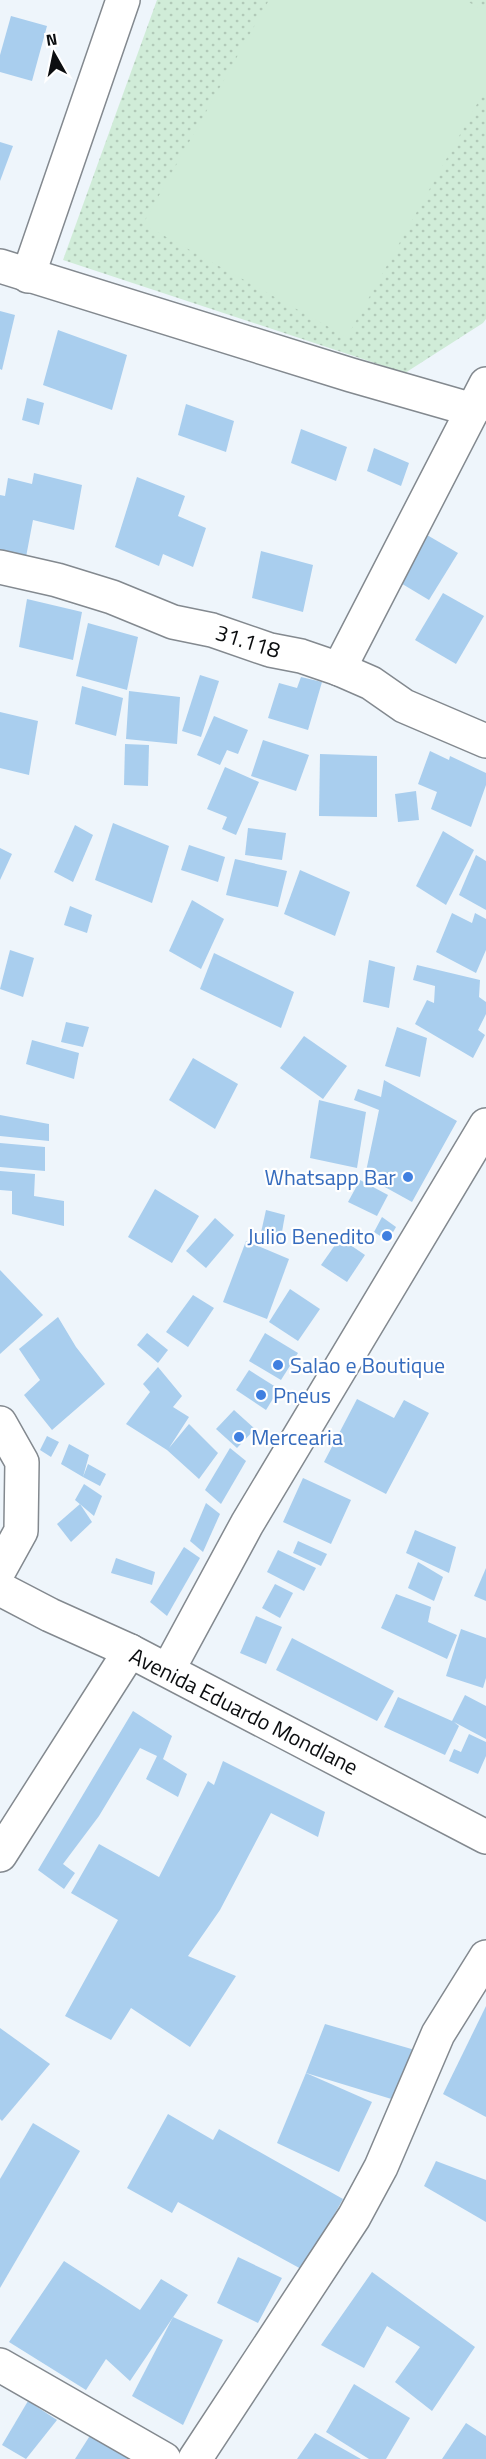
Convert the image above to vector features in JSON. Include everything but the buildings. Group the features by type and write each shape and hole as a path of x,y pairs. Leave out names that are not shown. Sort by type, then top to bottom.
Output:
{"street":[{"path":"123,0 14,271 480,397 339,669"},
{"name":"31.118","path":"0,567 57,580 112,597 173,622 212,630 270,650 301,656 339,669 371,682 404,706 486,741"},
{"path":"168,1670 248,1524 486,1125"},
{"path":"0,1423 22,1462 21,1531 0,1569"},
{"name":"Avenida Eduardo Mondlane","path":"0,1589 168,1670 486,1837"},
{"path":"0,1855 130,1651"},
{"path":"209,2454 354,2217 381,2168 438,2034 486,1957"},
{"path":"0,2366 164,2459"}],"green space":[{"path":"157,0 486,0 486,319 483,323 405,373 63,260"},
{"path":"269,0 465,0 486,12 486,88 347,337 143,224"}],"place":[{"name":"Whatsapp Bar","path":"408,1177"},
{"name":"Julio Benedito","path":"387,1236"},
{"name":"Salao e Boutique","path":"278,1365"},
{"name":"Pneus","path":"261,1395"},
{"name":"Mercearia","path":"239,1437"}]}
